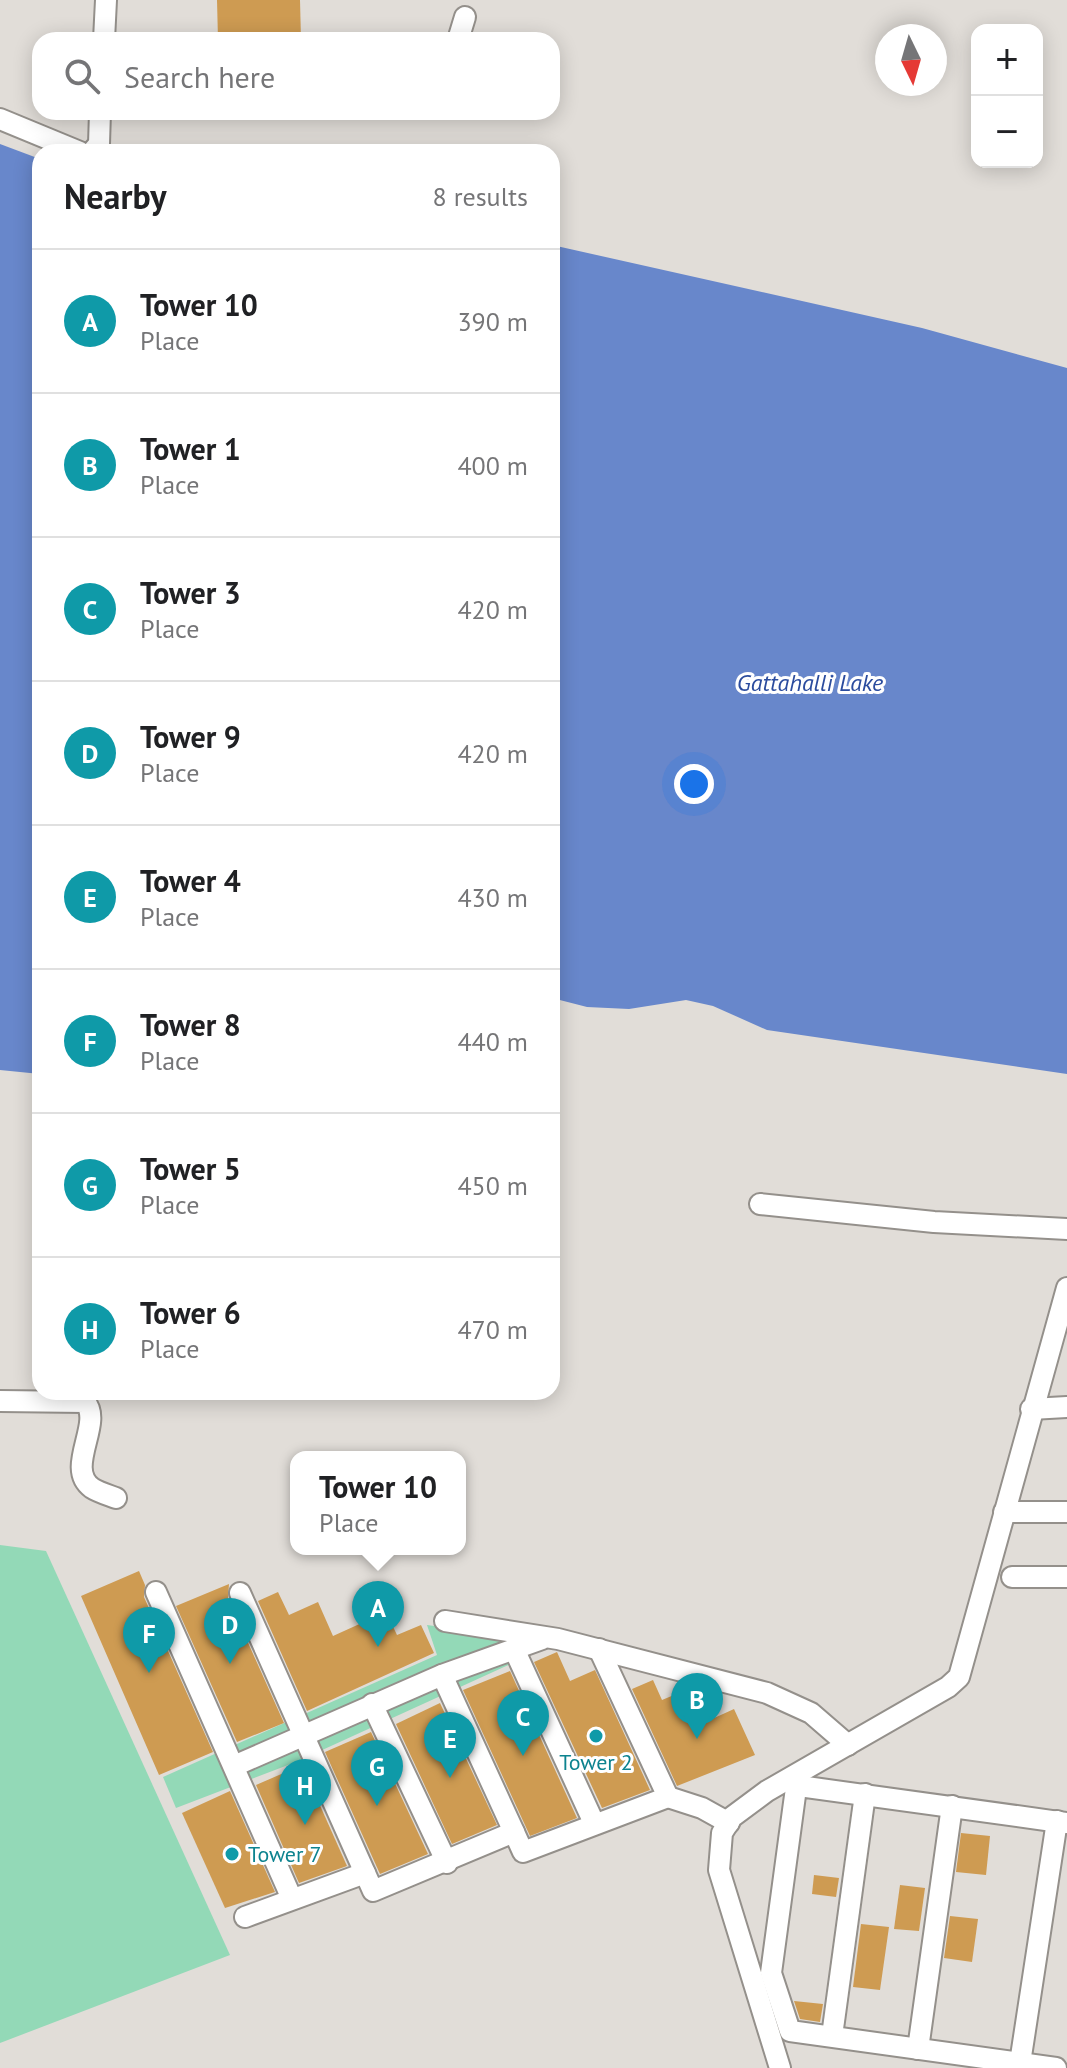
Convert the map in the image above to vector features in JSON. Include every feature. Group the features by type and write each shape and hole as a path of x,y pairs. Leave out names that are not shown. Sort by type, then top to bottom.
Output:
{"street":[{"path":"104,32 106,0"},
{"path":"460,32 465,17"},
{"path":"0,119 61,144"},
{"path":"99,144 100,120"},
{"path":"760,1204 934,1222 1067,1229"},
{"path":"721,1818 956,1682 1067,1288"},
{"path":"0,1401 85,1402 90,1411 82,1465 84,1478 91,1488 116,1498"},
{"path":"1031,1409 1067,1407"},
{"path":"1004,1512 1067,1512"},
{"path":"1012,1577 1067,1577"},
{"path":"156,1592 292,1899"},
{"path":"240,1593 373,1891 447,1863 514,1832"},
{"path":"445,1621 599,1649 767,1693 820,1721 848,1745"},
{"path":"234,1766 442,1675 546,1638"},
{"path":"514,1649 594,1823"},
{"path":"599,1649 668,1797"},
{"path":"442,1675 523,1852 668,1797 721,1818"},
{"path":"372,1704 447,1863"},
{"path":"1020,2063 1062,1822 803,1784 796,1788 771,1973 789,2030 918,2049 1056,2068"},
{"path":"832,2036 865,1794"},
{"path":"918,2049 952,1806"},
{"path":"721,1818 719,1870 780,2068"},
{"path":"245,1917 365,1873"}],"green space":[{"path":"0,1545 46,1551 230,1955 0,2043"},
{"path":"427,1625 507,1636 513,1663 296,1762 176,1808 163,1777 437,1655"}],"water":[{"path":"0,144 32,156 32,1073 0,1070"},
{"name":"Gattahalli Lake","path":"560,247 922,328 1067,368 1067,1074 767,1030 713,1006 686,1000 629,1009 587,1007 560,1000"}],"building":[{"path":"217,0 300,0 301,32 218,32"},
{"path":"139,1571 145,1585 144,1597 213,1752 159,1775 81,1596"},
{"path":"229,1584 228,1598 284,1723 237,1742 176,1606"},
{"path":"278,1592 289,1615 318,1602 333,1636 386,1612 397,1635 421,1625 434,1653 307,1711 258,1601"},
{"name":"Tower 2","path":"557,1652 570,1681 595,1670 650,1790 602,1808 534,1662"},
{"path":"510,1671 577,1818 530,1836 463,1690"},
{"path":"653,1680 662,1700 686,1690 701,1724 734,1709 755,1755 677,1786 632,1689"},
{"path":"440,1703 497,1825 452,1844 396,1724"},
{"path":"371,1732 428,1854 380,1874 325,1752"},
{"path":"302,1765 347,1866 299,1883 256,1785"},
{"name":"Tower 7","path":"230,1791 275,1892 225,1908 182,1813"},
{"path":"961,1833 990,1836 986,1875 956,1872"},
{"path":"814,1875 839,1878 836,1897 812,1894"},
{"path":"900,1885 925,1888 919,1931 894,1929"},
{"path":"950,1916 978,1919 972,1962 944,1958"},
{"path":"861,1924 889,1927 880,1990 853,1987"},
{"path":"794,2001 823,2004 820,2022 800,2019"}],"place":[{"name":"Tower 10","path":"378,1647"},
{"name":"Tower 9","path":"230,1664"},
{"name":"Tower 8","path":"149,1673"},
{"name":"Tower 2","path":"596,1736"},
{"name":"Tower 1","path":"697,1739"},
{"name":"Tower 3","path":"523,1756"},
{"name":"Tower 4","path":"450,1778"},
{"name":"Tower 5","path":"377,1806"},
{"name":"Tower 6","path":"305,1825"},
{"name":"Tower 7","path":"232,1854"}]}
